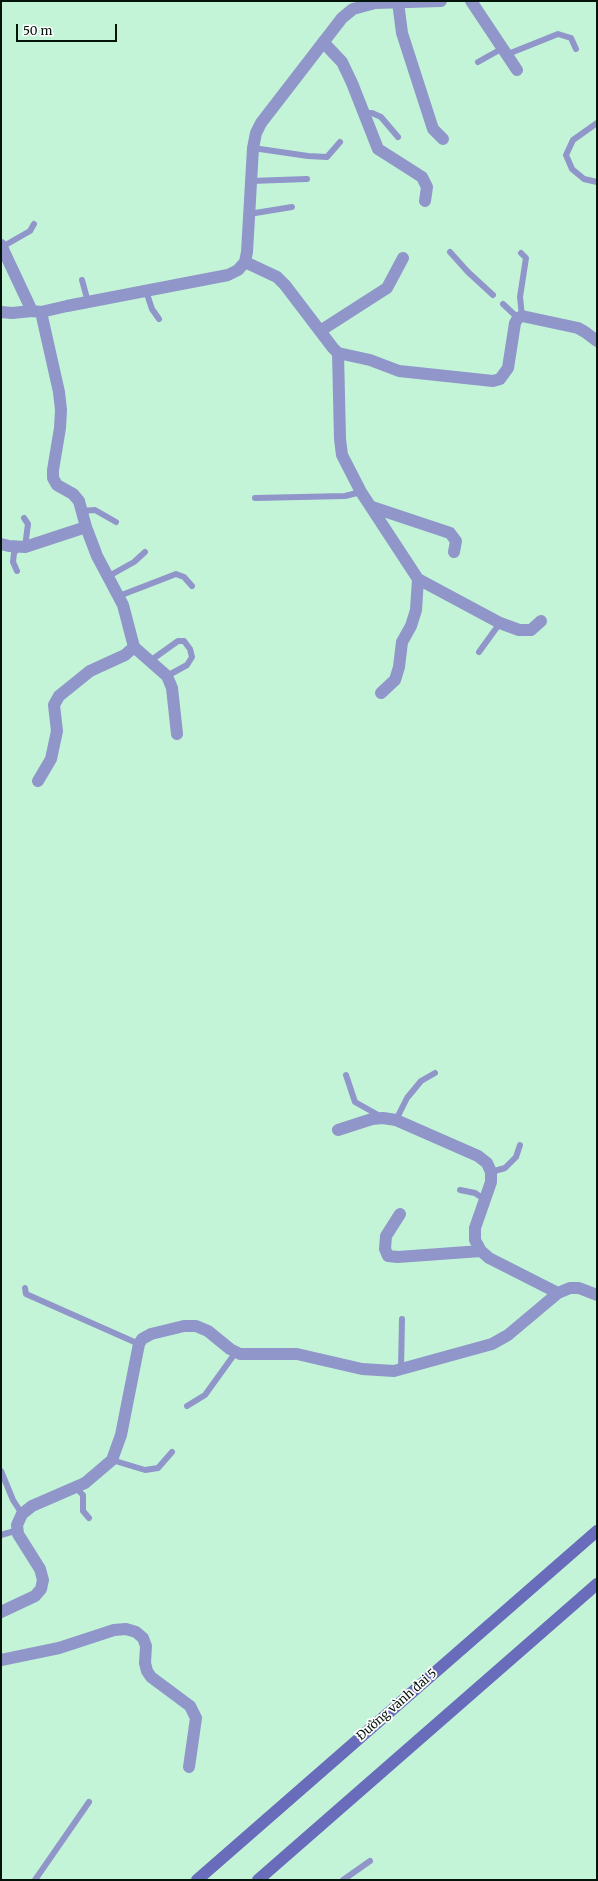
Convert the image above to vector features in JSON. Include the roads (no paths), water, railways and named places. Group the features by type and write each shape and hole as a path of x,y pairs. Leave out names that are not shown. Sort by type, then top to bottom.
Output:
{"main road":[{"name":"Đường vành đai 5","path":"197,1880 597,1531"},
{"path":"258,1880 597,1584"}],"street":[{"path":"1,312 36,312 228,275 238,270 245,262 247,252 253,148 256,134 261,123 342,18 353,9 375,3 441,1"},
{"path":"471,1 518,70"},
{"path":"398,2 402,33 433,129 442,139"},
{"path":"323,42 342,62 352,83 378,149 422,177 427,187 425,201"},
{"path":"2,246 36,312 59,392 61,410 60,428 53,478 57,485 73,494 79,501 86,527 97,556 119,596 134,647 167,676 173,694 177,734"},
{"path":"320,331 387,288 403,258"},
{"path":"245,262 277,277 338,352 370,360 399,371 493,381 500,379 505,375 508,368 520,317 578,328 586,332 597,342"},
{"path":"338,352 341,445 345,460 361,492 418,579 500,623 519,630 531,630 541,622"},
{"path":"372,507 450,533 456,541 454,552"},
{"path":"1,544 22,547 86,527"},
{"path":"380,693 395,680 399,667 402,642 411,626 416,610 418,579"},
{"path":"38,781 51,759 57,731 54,706 59,696 90,671 125,655 134,647"},
{"path":"338,1130 372,1119 383,1118 396,1120 478,1156 486,1162 491,1172 491,1182 475,1228 475,1240 481,1251 489,1258 558,1293"},
{"path":"400,1214 386,1236 385,1250 388,1256 398,1257 481,1251"},
{"path":"1,1612 35,1596 41,1589 43,1580 40,1569 18,1534 17,1525 22,1514 32,1506 85,1483 112,1460 121,1435 139,1344 142,1339 151,1334 184,1326 196,1326 208,1331 236,1352 251,1355 297,1354 362,1370 379,1371 401,1369 492,1344 508,1335 558,1293 570,1288 579,1288 597,1295"},
{"path":"1,1660 59,1648 114,1630 126,1629 136,1632 143,1638 146,1646 146,1667 151,1677 190,1706 196,1718 189,1767"}],"lane":[{"path":"478,62 558,34 571,38 576,50"},
{"path":"363,113 372,113 381,117 398,137"},
{"path":"597,123 573,140 566,155 572,169 584,179 597,182"},
{"path":"253,148 308,156 326,157 340,142"},
{"path":"251,181 307,179"},
{"path":"249,214 292,206"},
{"path":"2,246 30,231 34,224"},
{"path":"450,252 468,272 493,295"},
{"path":"520,317 520,297 526,258 521,253"},
{"path":"82,280 88,302"},
{"path":"146,291 152,309 159,319"},
{"path":"503,304 520,317"},
{"path":"255,498 345,496 361,492"},
{"path":"81,511 95,510 116,522"},
{"path":"17,571 13,562 14,553 22,547 28,524 24,518"},
{"path":"109,576 134,562 145,552"},
{"path":"119,596 176,574 184,577 192,586"},
{"path":"479,652 500,623"},
{"path":"150,661 178,641 184,641 190,649 192,657 187,665 167,676"},
{"path":"396,1120 407,1098 421,1081 435,1073"},
{"path":"346,1074 354,1102 383,1118"},
{"path":"491,1172 504,1168 516,1157 520,1145"},
{"path":"460,1190 475,1193 484,1200"},
{"path":"25,1288 26,1294 139,1344"},
{"path":"401,1369 402,1319"},
{"path":"187,1406 205,1395 236,1352"},
{"path":"112,1460 145,1470 158,1468 172,1452"},
{"path":"1,1471 13,1500 22,1514"},
{"path":"76,1488 83,1495 83,1510 90,1518"},
{"path":"1,1534 18,1530"},
{"path":"35,1880 89,1802"},
{"path":"343,1880 370,1861"}]}
